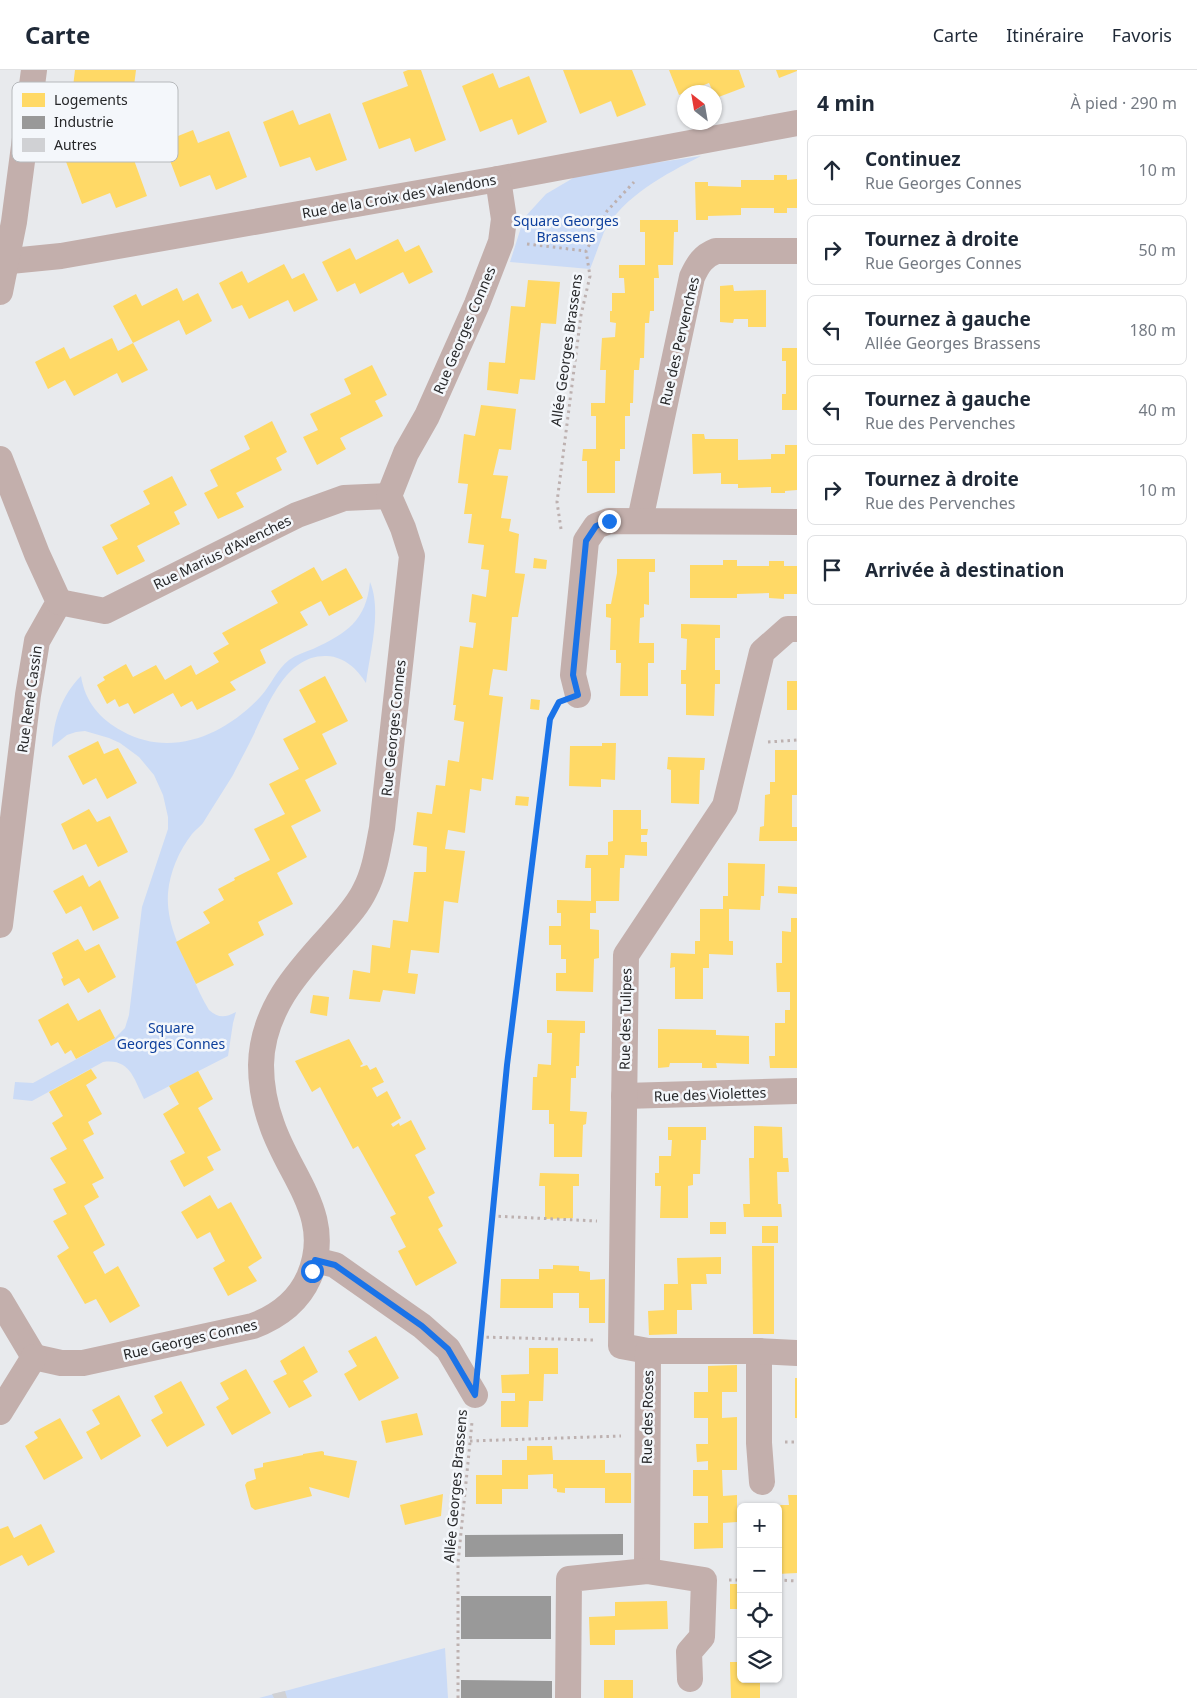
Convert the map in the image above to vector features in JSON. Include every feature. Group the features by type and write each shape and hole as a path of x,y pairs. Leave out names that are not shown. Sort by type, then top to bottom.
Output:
{"street":[{"name":"Rue de la Croix des Valendons","path":"4,261 60,256 498,179 797,123"},
{"path":"0,292 20,162"},
{"name":"Rue Georges Connes","path":"34,1358 61,1363 83,1363 253,1326 267,1320 289,1305 306,1283 315,1260 317,1247 315,1221 306,1195 272,1127 263,1089 262,1055 267,1028 279,999 300,969 354,908 365,890 378,848 394,731 412,556 403,528 388,496 406,454 427,416 477,304 501,242 504,219 498,179"},
{"name":"Rue des Pervenches","path":"640,520 692,277 697,266 706,255 716,250 797,251"},
{"path":"0,459 37,554 59,602"},
{"name":"Rue Marius d'Avenches","path":"59,602 105,611 297,515 344,498 388,496"},
{"path":"578,695 573,675 586,541 591,530 603,522 640,520 797,522"},
{"name":"Rue René Cassin","path":"0,925 28,695 37,641 59,602"},
{"name":"Rue des Tulipes","path":"622,1340 626,955 725,806 762,652 788,629 797,629"},
{"name":"Rue des Violettes","path":"624,1096 797,1091"},
{"path":"315,1260 335,1265 422,1326 448,1349 475,1395"},
{"path":"0,1300 34,1358 0,1412"},
{"path":"622,1340 621,1346 648,1351"},
{"name":"Rue des Roses","path":"647,1571 648,1351 797,1354"},
{"path":"759,1352 759,1444 762,1482"},
{"path":"568,1698 569,1579 647,1571 704,1580 702,1637 689,1652 690,1679"}],"path":[{"path":"501,242 586,251 607,211 634,182"},
{"name":"Allée Georges Brassens","path":"586,251 590,276 581,315 557,502 562,531 586,541"},
{"path":"479,1346 507,1065 550,719 559,702 578,695"},
{"path":"492,1216 623,1222"},
{"path":"480,1337 622,1340"},
{"name":"Allée Georges Brassens","path":"458,1698 458,1564 475,1395"},
{"path":"470,1441 647,1436"},
{"path":"782,1580 797,1581"}],"green space":[{"name":"Square Georges Brassens","path":"701,156 646,187 622,207 604,232 590,269 510,262 524,218 546,194 580,174"},
{"name":"Square Georges Connes","path":"370,582 375,606 375,619 366,683 359,673 345,661 327,656 312,658 300,664 289,673 271,698 233,775 203,823 187,841 173,869 168,893 169,915 183,955 209,1010 215,1015 222,1016 236,1012 228,1056 144,1099 134,1077 125,1067 119,1063 103,1062 32,1101 13,1099 15,1082 33,1083 115,1038 125,1028 129,1015 142,907 168,829 168,817 163,795 154,775 139,757 120,743 85,731 67,735 52,747 57,718 68,692 81,676 86,694 100,715 122,731 141,739 160,743 179,742 197,738 215,731 247,710 261,696 289,660 336,637 353,624 364,607"},
{"path":"445,1648 448,1698 259,1698"}],"building: Logements":[{"path":"75,70 136,70 134,82 74,82"},
{"path":"421,70 446,140 415,152 410,138 379,149 362,103 408,86 403,72"},
{"path":"563,70 632,70 646,105 617,117 611,101 580,114"},
{"path":"669,70 739,70 745,87 722,96 722,85 710,85 709,83 704,85 677,85 677,90"},
{"path":"776,70 797,70 797,71 779,78"},
{"path":"493,73 499,88 529,76 547,122 518,135 512,119 480,132 462,86"},
{"path":"293,110 299,125 330,113 347,160 316,171 310,157 280,167 263,122"},
{"path":"193,130 198,143 229,131 247,177 216,190 210,175 180,187 171,162 178,162 178,136"},
{"path":"66,162 135,162 147,196 116,208 110,193 82,204"},
{"path":"774,175 787,175 787,180 797,179 797,208 787,208 787,213 774,213 774,208 741,208 741,215 708,216 708,220 696,220 695,182 708,182 708,186 741,187 741,180 774,180"},
{"path":"640,220 678,220 678,232 674,232 673,265 658,265 659,278 654,278 654,311 650,311 649,323 645,323 644,358 640,358 639,370 634,370 633,403 630,403 630,416 625,416 625,449 620,449 620,461 615,461 615,493 587,493 587,461 582,461 583,449 596,449 596,416 591,416 591,403 605,403 606,370 600,370 602,338 615,337 616,323 610,322 612,293 625,293 624,278 619,278 619,265 645,265 645,232 640,232"},
{"path":"398,239 405,252 419,245 433,272 409,284 403,272 360,294 355,283 337,292 322,262 350,248 356,260"},
{"path":"284,264 292,279 304,273 318,300 294,312 288,300 249,319 242,305 232,309 219,283 242,271 248,283"},
{"path":"528,280 560,282 556,324 541,323 535,380 520,379 518,394 487,390 489,362 505,363 511,306 525,307"},
{"path":"733,285 734,291 766,290 766,327 748,327 748,319 734,319 733,323 720,322 720,286"},
{"path":"177,288 183,301 198,293 212,321 186,335 179,320 133,343 113,306 136,294 142,306"},
{"path":"112,338 118,351 133,343 148,370 122,383 117,373 74,396 65,380 48,389 35,362 64,347 70,359"},
{"path":"782,348 797,348 797,410 782,410 782,394 786,394 786,361 782,361"},
{"path":"372,365 387,395 375,401 383,416 340,438 346,449 317,465 303,437 318,430 310,414 351,394 344,379"},
{"path":"481,405 516,409 511,450 499,449 493,475 508,476 501,518 511,519 509,531 519,534 515,573 525,574 518,617 512,617 507,671 493,669 491,680 489,695 503,697 493,780 482,778 481,791 470,789 465,833 448,830 445,849 465,851 458,903 444,901 439,953 411,950 408,973 418,974 415,994 383,990 380,1002 349,999 353,970 370,973 372,945 390,948 393,920 408,922 414,872 426,872 427,847 413,845 417,812 432,814 436,785 445,786 448,760 459,762 464,722 454,720 456,705 453,705 460,646 473,648 476,623 469,622 472,594 486,597 489,570 481,569 484,545 468,543 472,514 464,514 468,484 458,483 464,434 475,436"},
{"path":"272,421 287,452 276,458 282,470 236,493 244,507 218,519 204,493 218,486 210,470 250,449 244,436"},
{"path":"692,434 704,434 705,439 738,439 738,460 771,459 771,454 785,454 785,445 797,445 797,490 785,491 785,493 771,493 771,487 738,488 738,484 721,484 721,473 693,474"},
{"path":"172,476 187,505 174,512 180,524 137,546 145,561 117,575 102,547 118,539 110,525 150,504 143,491"},
{"path":"534,558 547,560 546,569 533,568"},
{"path":"617,559 655,559 655,572 649,572 649,605 644,604 644,617 640,618 639,643 654,643 654,663 648,663 648,696 620,696 621,663 616,663 616,650 610,650 611,618 606,617 606,604 611,604 617,573"},
{"path":"723,560 737,560 737,566 769,566 769,561 784,561 784,566 797,566 797,594 784,594 784,599 769,598 769,593 737,594 737,598 690,598 690,565 723,565"},
{"path":"314,567 322,581 346,568 363,598 329,616 321,601 300,612 308,625 260,650 266,663 230,682 236,690 197,710 192,701 181,707 173,693 134,714 128,703 119,707 115,699 107,704 97,685 105,680 103,677 126,664 133,677 156,665 165,680 191,665 196,675 219,662 213,653 229,644 222,633 278,603 271,591"},
{"path":"681,624 720,625 720,638 715,638 715,670 720,670 720,684 715,684 714,716 686,715 686,684 681,684 681,670 686,670 687,639 681,638"},
{"path":"325,676 348,721 322,734 337,764 305,780 321,811 291,826 307,857 277,873 293,904 258,922 264,935 228,954 234,965 196,984 176,942 210,923 203,912 224,900 218,889 235,880 234,878 270,860 254,829 285,814 269,784 299,769 283,739 316,722 299,690"},
{"path":"787,681 797,681 797,710 787,710"},
{"path":"531,699 540,700 539,710 530,709"},
{"path":"98,741 104,754 118,748 137,783 107,799 96,778 83,785 68,756"},
{"path":"602,743 616,743 615,780 601,779 601,787 569,786 570,746 602,746"},
{"path":"775,750 797,750 797,795 792,795 792,827 797,827 797,841 759,841 760,827 764,826 765,795 770,794 770,782 775,782"},
{"path":"668,757 705,758 704,770 700,770 699,804 671,803 671,770 667,769"},
{"path":"516,796 529,797 528,806 515,805"},
{"path":"89,809 97,822 110,816 128,852 98,867 86,844 73,850 61,824"},
{"path":"613,810 641,810 641,829 648,829 647,835 641,835 641,842 647,842 647,856 625,855 624,868 620,868 619,901 596,901 596,913 590,913 590,929 599,930 599,958 594,959 593,992 556,991 556,973 566,973 566,959 561,959 561,945 549,945 549,926 561,926 561,913 557,913 557,900 591,901 591,868 585,868 586,855 608,855 608,842 613,841"},
{"path":"728,863 765,864 764,896 761,896 760,910 729,909 729,941 733,941 733,955 709,954 709,968 703,968 703,999 675,999 675,967 670,968 671,953 695,954 695,941 700,941 700,909 723,909 723,896 728,896"},
{"path":"83,875 89,887 100,880 119,918 93,931 81,906 66,914 53,891"},
{"path":"778,886 797,887 797,894 778,893"},
{"path":"791,918 797,918 797,1068 770,1068 769,1056 775,1056 775,1023 785,1023 785,1010 790,1010 790,992 777,992 776,963 782,963 782,931 791,932"},
{"path":"78,939 85,951 99,944 116,977 88,993 79,978 64,986 61,979 63,978 52,953"},
{"path":"313,995 329,997 327,1016 310,1013"},
{"path":"68,1003 78,1021 100,1009 115,1038 76,1059 71,1050 65,1054 58,1042 51,1046 38,1020"},
{"path":"547,1020 585,1021 585,1033 580,1033 579,1066 576,1066 576,1078 571,1078 570,1111 587,1112 586,1124 583,1125 582,1157 554,1157 554,1124 549,1124 549,1110 532,1110 533,1077 537,1077 538,1064 551,1065 552,1033 547,1033"},
{"path":"658,1029 716,1030 716,1035 749,1036 749,1064 716,1063 717,1068 702,1068 702,1063 670,1063 669,1067 658,1068"},
{"path":"349,1039 363,1064 360,1066 367,1065 370,1070 376,1067 384,1082 372,1088 377,1097 387,1091 401,1118 391,1124 393,1127 399,1123 400,1126 411,1120 426,1149 415,1155 435,1193 428,1197 443,1226 438,1229 457,1263 416,1286 398,1251 406,1247 390,1217 396,1214 358,1146 353,1149 320,1087 312,1092 295,1061"},
{"path":"91,1069 97,1078 86,1085 102,1114 88,1122 94,1134 83,1140 104,1178 92,1184 99,1197 84,1206 105,1245 93,1252 105,1274 118,1266 140,1306 110,1323 96,1299 85,1304 57,1256 69,1248 53,1221 67,1214 53,1189 66,1183 50,1158 67,1149 52,1123 63,1116 49,1092"},
{"path":"198,1071 213,1099 198,1108 221,1150 207,1157 214,1170 184,1187 170,1161 185,1153 163,1114 179,1104 169,1086"},
{"path":"754,1126 782,1127 783,1158 788,1158 789,1172 777,1172 778,1204 781,1204 782,1217 744,1217 743,1204 750,1204 749,1158 754,1158"},
{"path":"668,1127 706,1127 706,1140 701,1140 700,1174 693,1174 693,1185 688,1186 688,1218 660,1218 661,1186 655,1186 655,1173 659,1173 659,1156 671,1156 672,1140 668,1140"},
{"path":"540,1173 579,1174 579,1186 573,1186 573,1218 545,1219 545,1186 539,1186"},
{"path":"210,1195 218,1209 231,1202 262,1258 248,1267 257,1281 228,1296 213,1268 225,1261 210,1232 197,1239 181,1212"},
{"path":"710,1222 726,1222 726,1234 710,1234"},
{"path":"762,1226 778,1226 778,1243 762,1243"},
{"path":"752,1246 774,1246 774,1334 753,1334"},
{"path":"721,1257 721,1274 706,1274 707,1284 691,1284 692,1310 677,1310 677,1334 649,1335 648,1311 664,1310 664,1284 678,1284 677,1258"},
{"path":"553,1265 579,1266 579,1271 590,1272 590,1280 605,1279 605,1323 589,1323 589,1308 579,1308 579,1293 553,1293 553,1308 500,1308 501,1279 539,1279 539,1269 553,1269"},
{"path":"376,1336 399,1378 359,1401 344,1374 357,1366 348,1351"},
{"path":"304,1346 318,1372 303,1381 312,1396 289,1408 273,1381 287,1374 280,1361"},
{"path":"529,1348 558,1348 558,1374 544,1374 543,1401 529,1401 528,1427 501,1427 501,1401 515,1401 515,1393 502,1393 501,1375 529,1374"},
{"path":"737,1365 737,1392 722,1392 722,1418 737,1417 737,1470 722,1470 723,1496 737,1495 737,1522 723,1523 723,1548 694,1549 694,1523 708,1523 708,1496 693,1496 693,1470 708,1470 708,1461 697,1462 696,1444 708,1444 708,1418 694,1418 694,1392 708,1392 708,1366"},
{"path":"246,1369 271,1413 232,1435 216,1407 229,1399 220,1383"},
{"path":"795,1378 797,1378 797,1418 795,1418"},
{"path":"181,1381 205,1425 167,1447 151,1420 163,1413 154,1396"},
{"path":"119,1395 141,1436 101,1460 86,1432 100,1424 92,1410"},
{"path":"417,1413 423,1435 386,1443 381,1421"},
{"path":"60,1418 83,1458 44,1480 25,1446 38,1438 34,1432"},
{"path":"527,1446 552,1446 553,1460 605,1460 605,1473 631,1473 631,1503 605,1503 605,1488 565,1488 565,1493 557,1492 557,1489 553,1488 553,1474 528,1475 528,1489 502,1489 502,1504 476,1504 476,1475 502,1475 502,1460 527,1460"},
{"path":"322,1451 324,1455 357,1461 349,1498 309,1487 312,1496 255,1510 251,1507 245,1485 247,1482 256,1479 254,1469 263,1467 263,1463"},
{"path":"443,1494 441,1516 405,1525 400,1505"},
{"path":"788,1495 797,1495 797,1573 782,1574 782,1505 789,1505"},
{"path":"41,1524 55,1552 28,1566 22,1555 0,1566 0,1529 8,1526 14,1538"},
{"path":"730,1584 737,1584 737,1609 730,1609"},
{"path":"667,1601 668,1629 615,1630 615,1645 590,1645 589,1617 615,1616 615,1602"},
{"path":"730,1662 737,1662 737,1683 760,1683 760,1698 731,1698"},
{"path":"604,1680 633,1680 633,1698 604,1698"}],"building: Industrie":[{"path":"623,1534 623,1555 465,1557 465,1535"},
{"path":"461,1596 551,1596 551,1639 461,1639"},
{"path":"461,1680 552,1681 552,1698 461,1698"}],"building: Autres":[{"path":"285,1691 287,1698 274,1698 272,1694"}],"route":[{"path":"312,1271 315,1260 335,1265 422,1326 448,1349 475,1395 507,1065 550,719 559,702 578,695 573,675 586,541 591,530 603,522 609,521"}]}
